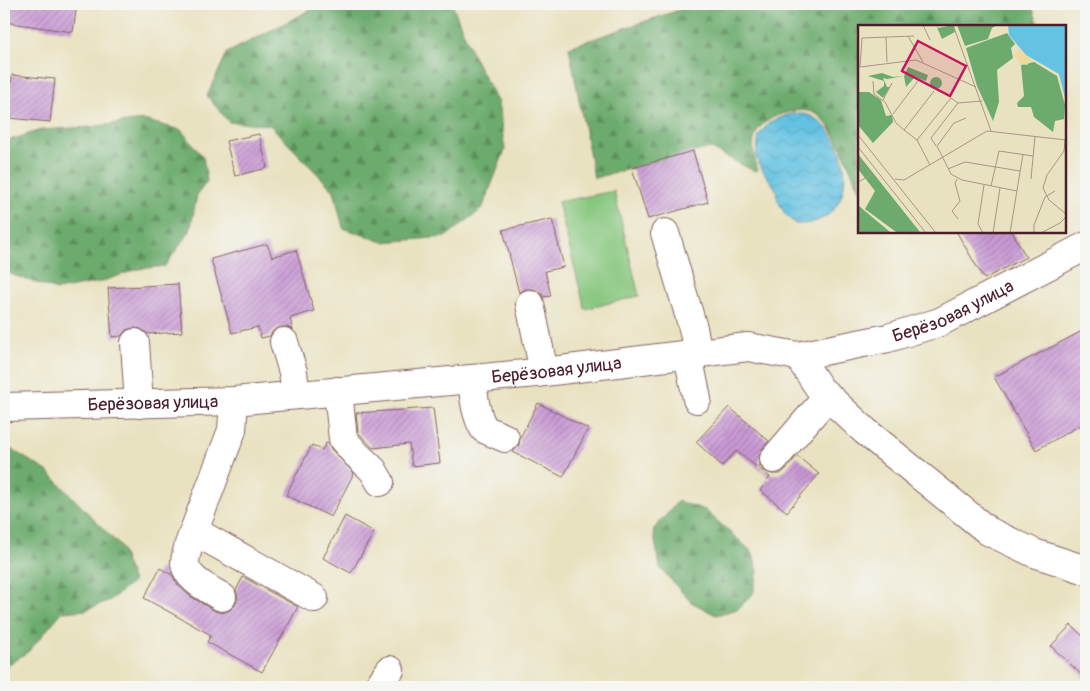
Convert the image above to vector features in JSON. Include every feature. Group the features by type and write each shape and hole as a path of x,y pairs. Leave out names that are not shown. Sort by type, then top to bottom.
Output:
{"street":[{"path":"665,233 693,328 697,399"},
{"name":"Берёзовая улица","path":"4,407 234,401 544,372 748,347 798,356 888,338 940,322 1086,246"},
{"path":"530,304 544,372"},
{"path":"284,342 293,372 296,395"},
{"path":"135,343 139,404"},
{"path":"798,356 820,389 880,443 988,530 1034,553 1086,570"},
{"path":"472,379 478,418 484,429 505,438"},
{"path":"338,391 344,439 373,470 380,482"},
{"path":"774,459 828,396"},
{"path":"222,597 200,584 189,572 185,562 189,544 232,430 234,401"},
{"path":"194,531 314,598"}],"green space":[{"path":"322,4 452,4 474,58 498,103 505,150 482,209 445,237 383,242 343,228 334,191 270,125 229,122 207,96 227,53"},
{"path":"811,4 1031,4 1039,25 858,25 858,188 841,148 828,126 814,113 799,110 782,114 760,127 754,138 753,147 758,170 754,171 710,148 594,178 569,47 691,6 807,10"},
{"path":"143,120 181,130 203,157 207,181 197,195 190,231 165,266 138,269 100,282 57,290 13,275 4,270 4,142 41,130 90,127"},
{"path":"614,191 639,296 585,309 558,202"},
{"path":"4,445 47,471 120,546 133,582 110,600 86,610 62,612 29,651 5,667 4,667"},
{"path":"678,501 705,510 752,552 758,571 753,594 738,609 716,615 691,602 660,568 653,530"}],"water":[{"path":"790,114 811,116 827,129 837,145 843,163 844,181 841,198 831,212 816,221 795,224 785,214 778,201 776,189 756,157 759,135 770,122"}],"building":[{"path":"4,4 77,4 73,32 4,22"},
{"path":"12,75 55,79 50,122 9,118"},
{"path":"259,134 267,168 235,176 226,141"},
{"path":"693,151 708,202 648,219 632,168"},
{"path":"552,219 564,267 545,271 551,296 544,297 534,289 526,289 519,293 503,230"},
{"path":"957,232 1013,232 1026,257 984,279"},
{"path":"267,244 272,257 296,250 314,311 290,318 293,330 287,327 280,327 273,331 270,336 261,338 258,327 232,333 211,259"},
{"path":"178,284 182,332 148,334 141,329 134,328 126,330 121,336 112,337 108,288"},
{"path":"1086,329 1086,422 1036,450 994,377"},
{"path":"538,403 588,429 563,477 513,452 519,445 520,438"},
{"path":"729,407 769,441 762,449 759,457 759,465 764,471 780,474 797,456 819,474 787,512 760,490 770,477 736,451 722,466 696,442"},
{"path":"433,408 440,463 412,466 409,444 373,448 358,432 356,413"},
{"path":"326,443 329,444 331,449 354,473 331,517 286,495 312,445 322,450"},
{"path":"345,516 374,532 351,573 323,558"},
{"path":"160,568 172,575 178,585 190,596 215,611 222,613 230,610 235,605 238,598 236,590 243,577 298,607 262,672 207,642 211,635 144,598"},
{"path":"1071,625 1086,639 1086,679 1051,646"}]}
